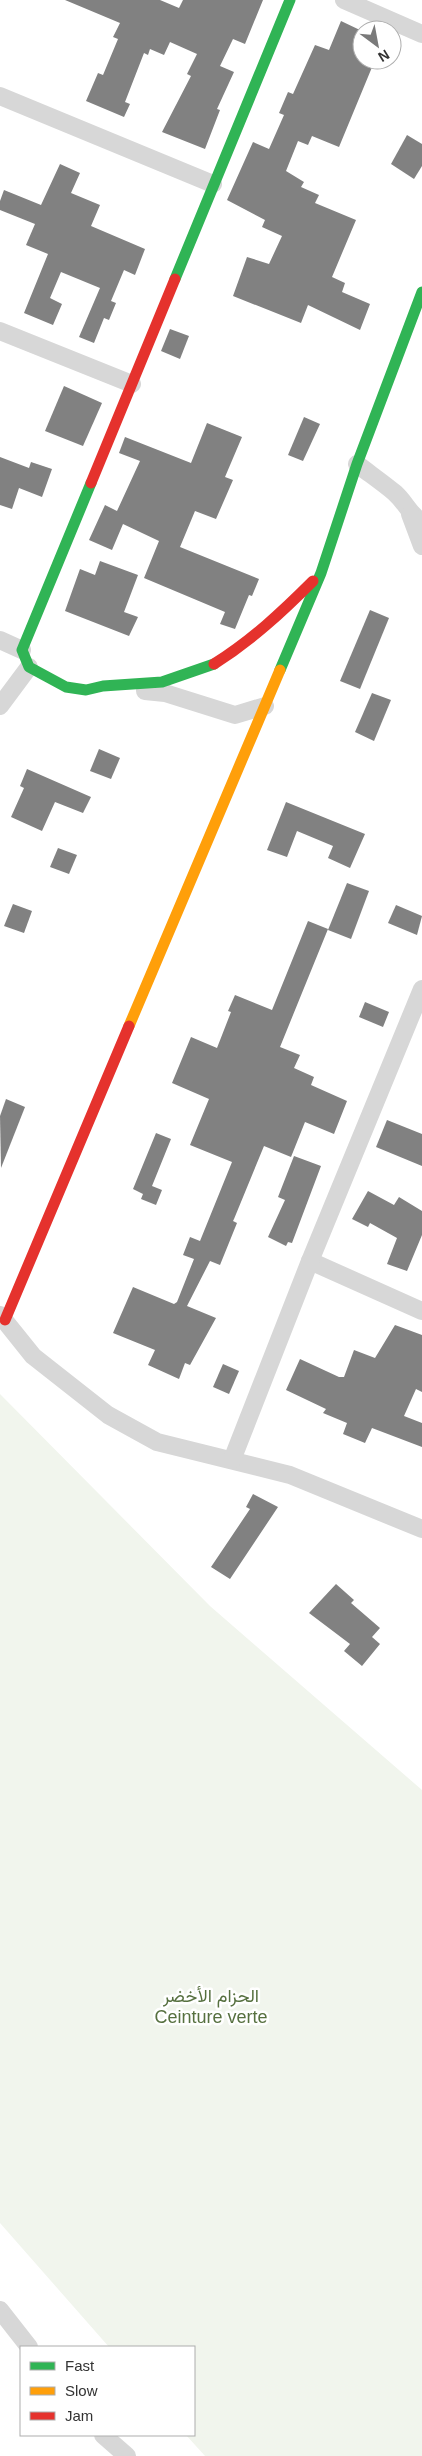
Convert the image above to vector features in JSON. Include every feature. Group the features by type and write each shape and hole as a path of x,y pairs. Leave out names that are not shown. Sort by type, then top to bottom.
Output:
{"street":[{"path":"22,650 290,0"},
{"path":"344,0 422,34"},
{"path":"0,96 213,184"},
{"path":"422,292 357,464 321,573 2,1317 33,1356 108,1415 157,1442 290,1475 422,1529"},
{"path":"0,331 132,384"},
{"path":"357,464 395,493 406,505 416,518 422,546"},
{"path":"0,640 22,650 30,667 66,687 86,690 103,686 162,682 209,666 241,647 270,623 321,573"},
{"path":"0,706 30,667"},
{"path":"103,686 165,693 235,715 265,706"},
{"path":"232,1460 310,1261 420,995"},
{"path":"420,995 422,1023"},
{"path":"310,1261 422,1311"},
{"path":"0,2310 28,2346"},
{"path":"104,2436 127,2456"}],"green space":[{"name":"الحزام الأخضر Ceinture verte","path":"0,1394 210,1606 422,1790 422,2456 205,2456 187,2436 195,2436 195,2346 108,2346 0,2223"}],"building":[{"path":"65,0 160,0 179,8 183,0 263,0 245,44 233,39 220,66 234,72 217,109 220,110 205,149 162,132 191,76 187,74 197,54 170,42 164,55 150,49 148,55 144,53 125,102 130,104 124,117 86,101 98,73 103,75 118,39 113,37 120,23"},
{"path":"341,21 352,26 352,70 371,70 339,147 312,136 308,145 298,141 286,171 304,182 301,187 319,195 315,203 356,220 332,277 345,283 342,292 370,304 360,330 308,305 301,323 233,296 247,257 269,264 282,236 262,227 265,220 227,200 253,142 269,149 284,115 279,113 288,92 293,94 315,45 329,50"},
{"path":"407,135 422,144 422,166 414,179 391,164"},
{"path":"60,164 80,173 71,193 100,205 91,226 145,249 135,275 124,270 111,301 116,303 109,320 104,318 94,343 79,337 100,288 61,272 50,298 62,304 53,325 24,313 48,254 26,245 35,224 0,210 0,201 4,190 41,205"},
{"path":"170,329 189,336 180,359 161,351"},
{"path":"64,386 102,403 83,446 45,431"},
{"path":"304,417 320,424 303,461 288,455"},
{"path":"207,423 242,437 225,477 233,480 216,519 195,511 180,547 259,579 252,596 249,595 235,629 220,624 225,612 144,578 159,541 123,524 112,550 89,540 105,505 117,511 140,461 119,453 125,437 191,463"},
{"path":"0,457 29,468 31,462 52,469 42,497 19,488 12,509 0,505"},
{"path":"100,561 138,575 124,612 138,617 129,636 65,611 80,569 95,575"},
{"path":"370,610 389,618 360,689 340,681"},
{"path":"372,693 391,700 374,741 355,732"},
{"path":"99,749 120,758 111,779 90,771"},
{"path":"27,769 91,797 83,813 55,802 42,831 11,817 24,788 20,786"},
{"path":"286,802 365,834 350,868 328,858 333,846 297,831 287,857 267,850"},
{"path":"58,848 77,855 69,874 50,867"},
{"path":"347,883 369,891 351,939 328,930"},
{"path":"13,904 32,911 24,933 4,926"},
{"path":"396,905 422,916 417,935 388,923"},
{"path":"308,921 328,929 280,1047 300,1055 294,1068 314,1077 311,1085 347,1101 334,1134 305,1122 291,1157 264,1146 233,1221 237,1223 220,1265 210,1261 187,1306 216,1318 190,1365 185,1363 179,1379 148,1365 155,1350 113,1333 133,1287 174,1304 177,1302 194,1259 183,1255 190,1237 200,1241 232,1162 190,1145 209,1099 172,1083 191,1037 217,1048 231,1012 228,1011 235,995 272,1010"},
{"path":"365,1002 389,1012 383,1027 359,1017"},
{"path":"6,1099 25,1107 1,1168 0,1116"},
{"path":"387,1120 422,1134 422,1166 376,1147"},
{"path":"156,1133 171,1139 152,1186 162,1190 156,1205 141,1199 143,1194 133,1189"},
{"path":"294,1156 321,1166 292,1243 288,1242 286,1246 268,1237 285,1200 278,1197"},
{"path":"368,1191 394,1205 399,1197 422,1211 422,1235 407,1271 387,1264 397,1238 370,1223 368,1227 352,1219"},
{"path":"395,1325 422,1335 422,1392 416,1389 404,1416 422,1423 422,1447 372,1428 365,1443 343,1434 347,1423 323,1413 326,1409 286,1390 300,1359 339,1377 344,1377 354,1350 375,1358"},
{"path":"223,1364 239,1371 229,1394 213,1387"},
{"path":"253,1494 278,1507 230,1579 211,1567 250,1509 246,1507"},
{"path":"336,1584 354,1600 351,1603 380,1628 372,1637 380,1644 362,1666 344,1651 350,1644 309,1613"}],"traffic: fast":[{"path":"175,279 290,0"},
{"path":"280,670 321,573 357,464 422,292"},
{"path":"91,483 22,650 29,667 66,687 86,690 103,686 162,682 214,664"}],"traffic: slow":[{"path":"129,1026 280,670"}],"traffic: jam":[{"path":"91,483 175,279"},
{"path":"214,664 266,625 313,581"},
{"path":"5,1320 129,1026"}]}
